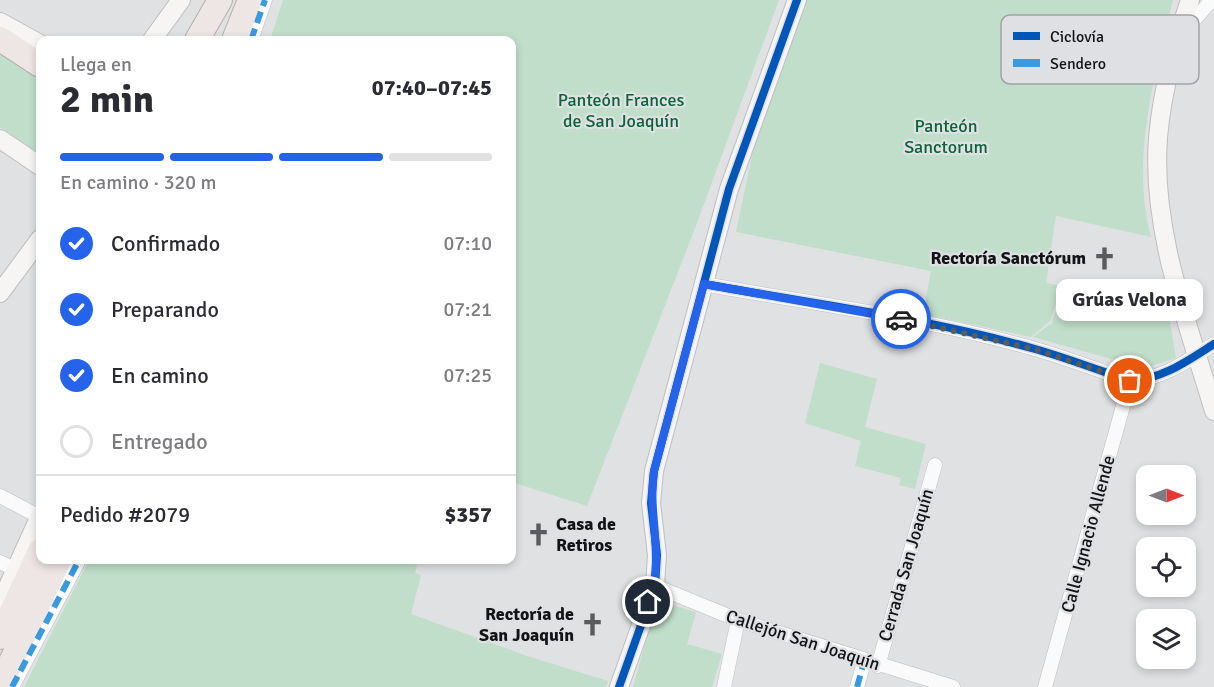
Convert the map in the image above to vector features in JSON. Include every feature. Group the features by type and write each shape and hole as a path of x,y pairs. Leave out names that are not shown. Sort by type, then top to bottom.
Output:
{"highway":[{"path":"199,36 220,0"},
{"path":"241,36 250,0"},
{"path":"0,39 36,62"},
{"path":"0,637 36,560"},
{"path":"0,685 40,601 71,564"}],"street":[{"path":"155,36 181,0"},
{"path":"241,36 259,0"},
{"path":"242,36 265,0"},
{"path":"619,687 655,586 657,555 652,487 704,284 729,189 797,0"},
{"path":"1185,15 1190,0"},
{"path":"1199,15 1211,2"},
{"path":"0,22 36,42"},
{"path":"1168,84 1158,139 1158,193 1166,241 1196,355 1212,401"},
{"path":"0,140 36,163"},
{"path":"0,292 36,244"},
{"path":"704,284 912,320 997,339 1130,381 1158,376 1214,344"},
{"name":"Calle Ignacio Allende","path":"1045,687 1130,381"},
{"name":"Cerrada San Joaquín","path":"878,666 935,465"},
{"path":"0,496 36,514"},
{"path":"0,604 8,566 36,522"},
{"path":"12,687 72,564"},
{"name":"Callejón San Joaquín","path":"655,586 738,620 864,662 953,687"},
{"path":"724,687 738,620"},
{"path":"857,687 864,662"}],"green space":[{"name":"Panteón Frances de San Joaquín","path":"283,0 779,0 697,223 587,506 516,483 516,36 271,36"},
{"name":"Panteón Sanctorum","path":"805,0 1173,0 1169,15 1001,15 1001,84 1154,84 1147,118 1143,178 1145,208 1151,237 1056,216 1046,283 1061,286 1051,320 1031,337 923,314 931,271 736,232 758,127"},
{"path":"0,51 36,74 36,151 0,127"},
{"path":"1163,280 1176,358 1144,368 1033,337 1052,323 1063,287 1097,294 1107,283"},
{"path":"820,363 877,379 865,427 926,444 915,489 899,485 901,478 855,466 861,441 805,423"},
{"path":"87,564 417,564 415,573 421,575 411,614 527,656 608,681 606,687 24,687"},
{"path":"657,601 696,612 687,644 722,654 712,687 633,687"}],"marked path":[{"path":"252,36 265,0"},
{"path":"12,687 77,564"},
{"path":"857,687 864,662"}],"cycle path":[{"path":"619,687 655,586 657,555 651,503 654,471 729,189 797,0"},
{"path":"704,284 870,312 994,338 1130,381 1164,373 1214,344"}],"way so far":[{"path":"901,319 1034,349 1130,381"}],"place":[{"name":"Rectoría Sanctórum","path":"1104,258"},
{"name":"Grúas Velona","path":"1130,381"},
{"name":"Casa de Retiros","path":"538,534"},
{"name":"Rectoría de San Joaquín","path":"592,624"}],"route":[{"path":"648,602 655,586 657,572 651,503 654,471 704,284 901,319"}]}
